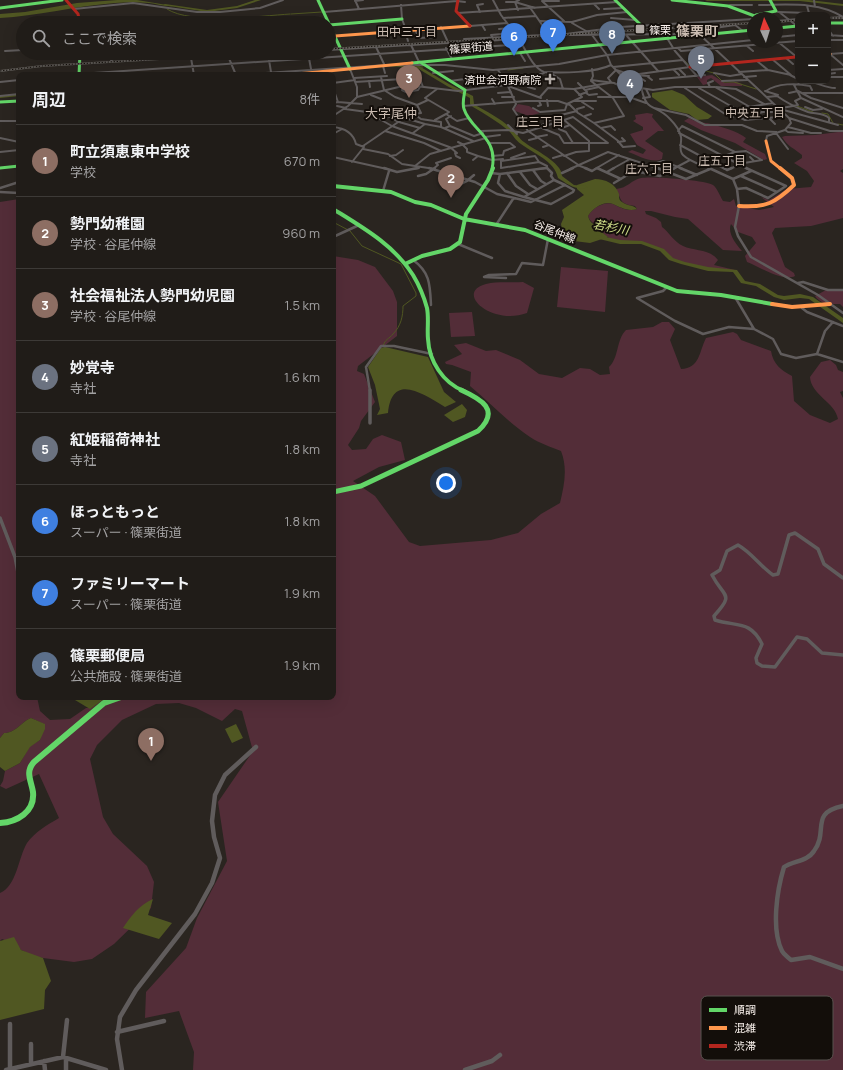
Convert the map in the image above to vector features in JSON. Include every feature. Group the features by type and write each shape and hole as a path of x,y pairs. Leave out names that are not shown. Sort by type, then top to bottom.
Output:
{"main road":[{"path":"0,8 54,0"},
{"path":"0,8 62,0"},
{"path":"318,0 326,16"},
{"path":"672,0 730,5 743,8 747,12"},
{"path":"457,1 456,9 458,13 470,26"},
{"path":"616,1 642,26"},
{"path":"68,2 78,16"},
{"path":"771,3 777,12"},
{"path":"336,24 402,19"},
{"path":"831,23 843,23"},
{"path":"350,68 336,36 470,26"},
{"path":"783,28 795,27"},
{"name":"篠栗街道","path":"313,72 421,63 699,34 747,31"},
{"path":"661,34 667,38"},
{"path":"690,67 795,58"},
{"path":"79,72 80,60"},
{"path":"405,264 421,256 451,248 458,244 464,234 464,219 470,207 485,188 491,173 492,159 485,136 469,118 463,106 464,91 450,81 432,73 421,63"},
{"path":"0,102 16,101"},
{"path":"739,206 761,208 772,206 794,184 792,178 776,167 770,160 766,141"},
{"path":"0,168 16,166"},
{"name":"谷尾仲線","path":"336,186 395,193 415,202 431,205 464,219 525,230 666,288 690,293 735,297 802,308 828,305"},
{"path":"336,211 357,226 386,243 405,264 421,289 427,307 429,326 428,343 441,375 448,383 486,405 488,416 486,424 474,434 361,486 336,491"},
{"path":"0,823 12,822 22,817 32,805 33,796 29,785 29,773 33,763 42,753 104,703 112,700"}],"street":[{"path":"73,9 133,3 197,12 220,12 260,8 283,0"},
{"path":"359,9 355,0 363,0"},
{"path":"493,0 503,18 517,36"},
{"path":"515,2 519,0"},
{"path":"541,0 563,0"},
{"path":"541,0 564,21 580,26 586,31"},
{"path":"814,0 815,6"},
{"path":"410,1 413,5"},
{"path":"324,12 413,5 436,1 465,2"},
{"path":"426,3 457,1"},
{"path":"559,1 565,6"},
{"path":"458,13 538,9 616,1"},
{"path":"506,2 515,2 538,9"},
{"path":"515,2 518,10"},
{"path":"759,5 771,3 815,6 837,11 843,17"},
{"path":"480,12 477,4 483,4"},
{"path":"594,4 599,10"},
{"path":"401,5 401,13 403,16 402,19 408,41"},
{"path":"579,5 583,9"},
{"path":"730,5 752,5"},
{"path":"807,6 809,12"},
{"path":"531,9 549,34"},
{"path":"514,10 519,17"},
{"path":"604,10 625,10"},
{"path":"540,21 572,22 597,15 625,10"},
{"path":"783,12 795,12"},
{"path":"503,18 536,16"},
{"path":"783,16 795,25"},
{"path":"831,18 843,17"},
{"path":"611,18 615,21 635,20"},
{"path":"566,34 642,26 747,19"},
{"path":"783,20 795,19"},
{"path":"493,20 495,24"},
{"path":"729,20 732,24"},
{"path":"470,26 507,23"},
{"path":"482,25 485,30"},
{"path":"441,27 447,40"},
{"path":"415,29 419,38 434,37 430,28"},
{"path":"499,29 510,28"},
{"path":"493,38 491,35 514,33"},
{"path":"831,33 833,36 843,36"},
{"path":"464,39 549,34 699,34 789,118 792,123 785,130"},
{"path":"592,35 598,45 608,55 612,66 642,89 643,98 646,103 669,118 679,132 682,154 690,160 733,179 737,188 739,206 735,227 747,252 757,261 818,294 828,305 843,314"},
{"path":"626,35 658,71"},
{"path":"783,36 795,35"},
{"path":"667,38 673,49 697,76"},
{"path":"336,49 519,39 537,66 544,73"},
{"path":"831,40 843,40"},
{"path":"406,68 421,63 498,70 537,66 608,55 747,41"},
{"path":"783,43 795,41"},
{"path":"443,44 452,59"},
{"path":"336,56 522,44"},
{"path":"411,45 421,63"},
{"path":"678,48 681,52 747,46"},
{"path":"783,46 795,56"},
{"path":"376,47 379,54 388,65 416,68 421,87"},
{"path":"749,48 753,51"},
{"path":"5,51 16,50"},
{"path":"520,53 525,61"},
{"path":"831,54 843,53"},
{"path":"831,56 843,65"},
{"path":"786,58 794,64"},
{"path":"772,59 790,75"},
{"path":"191,60 193,72"},
{"path":"104,72 269,60 270,72 350,68 355,80 357,96 351,104 336,114"},
{"path":"310,60 312,69"},
{"path":"357,96 407,85 464,91 508,85 544,73 551,74 612,66 683,60"},
{"path":"710,60 714,65"},
{"path":"698,61 702,66"},
{"path":"757,61 768,70"},
{"path":"231,62 233,72"},
{"path":"385,73 388,65"},
{"path":"632,75 690,67"},
{"path":"565,72 564,69 568,68"},
{"path":"591,80 593,76 592,69"},
{"path":"679,69 685,75"},
{"path":"831,70 843,69"},
{"path":"498,70 514,97 516,103 513,109 528,131 537,138 580,166 592,170 619,155"},
{"path":"616,70 632,75 648,76 652,80"},
{"path":"609,83 611,82 608,78 616,70"},
{"path":"674,70 679,75"},
{"path":"739,72 768,70 795,78"},
{"path":"432,73 453,71"},
{"path":"714,73 730,76 742,74"},
{"path":"831,75 835,73"},
{"path":"551,74 560,79 564,89"},
{"path":"660,79 705,74"},
{"path":"336,82 387,76"},
{"path":"638,76 645,81"},
{"path":"744,77 756,76"},
{"path":"831,76 843,78"},
{"path":"381,77 385,91 395,98 417,105 428,100"},
{"path":"355,80 369,81 418,78"},
{"path":"450,81 465,79"},
{"path":"493,80 503,79"},
{"path":"0,82 16,80"},
{"path":"394,80 396,88"},
{"path":"591,80 622,85 625,88"},
{"path":"591,80 612,98 625,115 594,123"},
{"path":"722,81 748,80"},
{"path":"369,81 370,88"},
{"path":"523,81 528,87 535,89"},
{"path":"710,87 708,84 714,81"},
{"path":"578,83 589,95 597,94"},
{"path":"540,97 545,94 547,88 556,90 581,88 595,84 609,83"},
{"path":"794,85 798,84"},
{"path":"820,84 828,88 836,88"},
{"path":"508,85 540,97 543,100"},
{"path":"766,91 773,86 794,85 810,86 812,90"},
{"path":"794,85 801,98 823,109 843,116"},
{"path":"416,86 402,90 406,92 418,90 421,87"},
{"path":"579,95 599,87"},
{"path":"634,90 710,87 736,89 764,105"},
{"path":"715,87 750,107"},
{"path":"533,108 540,112 564,111 568,104 582,97 574,88"},
{"path":"685,88 733,117"},
{"path":"699,88 736,109"},
{"path":"757,88 809,112 826,115 829,118 829,122"},
{"path":"428,100 426,96 436,89"},
{"path":"643,98 651,96 646,89"},
{"path":"789,93 798,91 811,98 843,108"},
{"path":"498,93 511,92"},
{"path":"803,93 843,93"},
{"path":"839,93 843,98"},
{"path":"0,96 16,94"},
{"path":"370,94 381,98"},
{"path":"336,96 338,102 362,104"},
{"path":"767,97 777,96 784,100"},
{"path":"502,98 514,97"},
{"path":"598,98 629,97 646,103"},
{"path":"797,106 795,100 801,98"},
{"path":"492,99 495,104"},
{"path":"428,100 449,112 435,121"},
{"path":"547,100 548,106"},
{"path":"463,106 473,107 554,100 568,104 577,110 623,147 634,146"},
{"path":"538,106 542,105 539,101"},
{"path":"573,101 596,101"},
{"path":"581,102 593,109"},
{"path":"726,113 736,109 773,103"},
{"path":"336,128 352,134 355,138 356,144 363,146 410,114 421,113 417,105"},
{"path":"337,106 367,112 392,126 452,148 457,152 455,154 456,156 460,158"},
{"path":"756,106 764,112"},
{"path":"779,108 797,106 811,110 823,109"},
{"path":"542,128 543,124 551,118 584,107"},
{"path":"650,107 686,115 705,125 742,125 757,131 776,133 788,149"},
{"path":"779,108 838,125"},
{"path":"772,111 778,116 745,120 741,118 764,112 772,111"},
{"path":"396,112 388,116 399,122 420,128"},
{"path":"414,114 421,119 442,122 442,126"},
{"path":"446,114 456,120 459,129"},
{"path":"585,116 591,114"},
{"path":"450,126 446,119 451,116"},
{"path":"415,166 430,154 464,145 485,136 508,130 517,134 528,131 551,126 562,119 575,117 608,143 605,145 566,144 559,135 542,128"},
{"path":"405,118 425,124 442,126 473,141"},
{"path":"456,120 469,118"},
{"path":"769,118 775,124"},
{"path":"789,118 830,130 843,131"},
{"path":"553,158 576,152 588,151 590,144 589,141 562,119"},
{"path":"520,121 529,120"},
{"path":"0,121 16,121"},
{"path":"798,131 805,123"},
{"path":"413,133 425,124"},
{"path":"508,125 517,134"},
{"path":"570,125 558,129 566,132 573,143"},
{"path":"445,128 450,126 474,136 500,136"},
{"path":"525,127 534,126"},
{"path":"601,128 610,126 615,130"},
{"path":"679,132 682,126 735,152"},
{"path":"788,127 798,131"},
{"path":"336,132 342,129"},
{"path":"766,141 767,136 785,130 821,133"},
{"path":"385,131 441,151"},
{"path":"679,132 751,171 786,186 768,198 746,188 737,188"},
{"path":"529,140 547,135"},
{"path":"416,141 422,136"},
{"path":"485,136 511,143 514,141"},
{"path":"0,138 16,141"},
{"path":"618,142 625,141 622,138"},
{"path":"458,142 464,145 467,149 466,152 478,156 502,161 535,156 538,162"},
{"path":"492,159 503,155 504,151 514,147 511,143"},
{"path":"543,147 549,145"},
{"path":"680,145 727,170 739,164 762,160 751,153 739,150 735,147"},
{"path":"352,162 363,150 363,146"},
{"path":"0,152 16,150"},
{"path":"363,150 390,156 396,156 403,150"},
{"path":"724,156 739,150"},
{"path":"562,173 608,152 650,165 686,179 710,169"},
{"path":"492,159 513,158 513,156 525,153"},
{"path":"390,156 398,163 419,168"},
{"path":"473,160 478,156"},
{"path":"750,157 754,161"},
{"path":"418,176 423,176 434,169 438,165 436,163 451,158"},
{"path":"336,159 380,167 389,171 402,172 419,168 434,169 468,180 497,194 514,200 496,225"},
{"path":"607,172 630,159"},
{"path":"634,171 660,176 690,160"},
{"path":"500,174 498,182 505,191 551,204 574,190 554,180 551,176 552,173 547,166 538,162 501,168 502,161"},
{"path":"650,165 663,161 697,175"},
{"path":"614,184 644,164"},
{"path":"491,173 500,174 547,168"},
{"path":"597,168 621,179"},
{"path":"533,170 541,181 546,184"},
{"path":"383,191 389,171"},
{"path":"733,179 751,171"},
{"path":"520,172 530,185 537,189"},
{"path":"507,173 516,186 528,194"},
{"path":"461,184 474,174"},
{"path":"741,176 777,192"},
{"path":"524,196 554,180"},
{"path":"0,188 16,183"},
{"path":"497,194 526,202 536,200 565,185"},
{"path":"0,192 16,193"},
{"path":"336,236 357,226"},
{"path":"506,278 484,278 489,275 516,274 522,263 543,265 548,239"},
{"path":"458,244 492,258"},
{"path":"413,260 421,265 428,273 431,282 431,305"},
{"path":"798,283 802,282 828,290 843,290"},
{"path":"666,288 663,291 637,298 675,321 703,334 729,327 754,329 773,339 778,350 789,358 817,354 843,362"},
{"path":"735,297 754,329"},
{"path":"802,308 807,312 843,326"},
{"path":"817,354 825,331 833,322"},
{"path":"370,423 370,389 366,367 381,346 387,345 420,353 432,354"},
{"path":"0,518 2,520 16,562"},
{"path":"843,578 824,564 818,549 795,533 789,535 778,574 773,575 761,567 747,550 738,545 728,548 724,553 720,570 712,575 724,591 727,600 714,616 715,620 726,623 741,623 755,631 762,644 756,658 756,663 762,666 775,667 797,637 806,639 822,653 843,655"},
{"path":"122,1070 116,1037 122,1015 132,995 195,915 206,898 221,859 214,836 213,806 215,793 223,776 256,747"},
{"path":"843,806 832,807 822,816 818,844 811,855 784,867 780,878 777,928 778,941 782,953 791,960 810,957 843,969"},
{"path":"66,1070 65,1058 67,1020"},
{"path":"118,1032 164,1021"},
{"path":"10,1024 9,1070 44,1061 65,1058 106,1070"},
{"path":"31,1044 31,1064"},
{"path":"465,1070 492,1061 500,1055"},
{"path":"44,1061 45,1070"}],"shaded area":[{"path":"137,0 173,6 132,2 86,6 0,18 0,14 25,12 77,3"},
{"path":"712,75 725,83 737,82 742,84 742,86 721,86 711,78 707,80 707,84 703,85 697,77"},
{"path":"672,90 684,95 697,107 712,116 708,119 697,120 689,114 670,110 652,97 652,93"},
{"path":"518,104 529,106 540,113 529,116 515,111 514,109"},
{"path":"647,113 653,114 652,117 664,131 658,131 645,141 663,153 662,159 649,160 628,152 632,150 643,154 646,150 637,145 630,134 643,130 643,127 633,121 636,119 635,115"},
{"path":"689,118 694,121 720,126 738,133 746,138 743,142 765,154 767,159 764,160 735,143 701,130 684,121"},
{"path":"843,132 843,169 840,171 843,173 843,218 811,226 775,228 772,233 785,267 794,273 795,276 778,276 747,262 745,256 756,243 752,237 738,232 731,224 731,235 742,251 723,250 688,219 645,211 646,214 661,222 662,227 674,240 683,246 711,254 718,260 714,265 735,270 718,271 691,266 666,257 660,250 646,243 620,241 609,238 591,221 588,216 595,208 609,203 626,210 637,209 635,206 624,203 616,189 624,187 641,178 678,179 708,183 714,186 723,201 730,202 734,199 736,206 759,210 774,207 761,197 769,200 787,189 811,187 814,181 807,171 794,163 802,158 802,155 789,145 782,137"},
{"path":"595,179 606,181 613,185 618,190 619,199 621,201 637,209 627,210 610,203 602,204 588,216 591,222 599,227 599,230 608,237 590,243 574,241 574,238 562,229 561,224 564,217 562,210 584,195 577,189 577,185"},
{"path":"16,199 16,700 38,700 40,711 50,720 70,719 86,708 90,708 102,700 336,700 336,256 358,260 375,267 393,291 397,302 397,336 358,366 357,371 364,374 375,402 361,421 359,428 348,445 352,450 366,449 373,439 382,435 401,442 405,460 379,467 353,481 375,496 409,542 420,546 491,540 518,533 541,514 560,503 564,484 565,471 561,451 534,439 507,419 470,386 471,372 446,364 445,362 462,354 454,345 466,343 486,351 496,350 520,360 539,374 562,378 580,368 590,369 600,375 610,374 609,367 614,359 623,334 626,330 653,327 662,322 669,322 675,329 670,340 681,369 692,366 698,358 706,338 733,332 737,334 741,340 771,351 772,356 778,366 792,376 794,401 810,415 830,423 838,419 836,413 814,389 810,377 821,362 830,360 836,365 838,370 843,372 843,391 840,392 843,398 843,1070 193,1070 194,1052 179,1011 145,1018 146,992 186,948 197,918 227,861 218,802 253,751 242,711 235,709 222,721 196,708 179,703 156,704 122,720 97,745 90,759 103,817 113,834 147,866 154,882 151,908 114,944 92,959 74,962 43,958 21,950 18,946 2,939 0,941 0,893 6,889 14,878 24,849 30,839 37,832 59,818 39,774 6,789 0,786 3,781 5,771 20,763 30,746 40,740 44,724 31,718 12,731 4,733 0,738 0,202"},
{"path":"561,267 608,271 605,312 557,307"},
{"path":"523,282 534,288 527,313 514,316 501,315 490,312 475,300 474,294 477,288 486,284"},
{"path":"826,290 843,291 843,307 840,304 830,304 817,299 815,296"},
{"path":"472,312 475,336 451,337 449,313"},
{"path":"385,347 428,357 444,392 456,402 445,407 418,392 402,390 396,393 391,400 388,413 377,415 380,409 375,385 368,367 381,348"},
{"path":"462,404 467,410 465,417 453,422 444,415"},
{"path":"75,700 103,700 90,709"},
{"path":"31,718 45,724 45,729 40,740 30,747 20,763 5,771 0,767 0,738 4,733 12,731"},
{"path":"236,724 243,738 232,743 225,729"},
{"path":"153,899 148,915 172,923 159,939 123,928 139,908"},
{"path":"14,937 21,950 43,958 51,981 45,990 44,1009 0,1020 0,941"}],"waterway":[{"path":"165,5 207,11 237,7 259,0"},
{"path":"707,0 800,0 843,5"},
{"path":"167,9 187,16"},
{"path":"291,14 322,12"},
{"path":"267,16 290,14"},
{"path":"685,61 690,66"},
{"name":"若杉川","path":"387,65 418,67 472,97 472,104 474,106 500,121 514,133 518,140 544,156 560,173 560,177 573,186 586,187"},
{"name":"若杉川","path":"418,67 423,67"},
{"path":"508,70 523,68"},
{"path":"694,68 714,73 723,82 734,82 756,89"},
{"name":"若杉川","path":"0,97 16,95"},
{"path":"797,106 813,112"},
{"path":"822,113 828,114 833,123"},
{"path":"838,124 843,125"},
{"path":"336,224 350,231 362,246 401,264 416,293 416,296 403,306 400,324 383,346"},
{"name":"若杉川","path":"597,237 620,242 642,243 662,250 671,259 683,263 708,269 735,271 743,282 758,285 776,296 784,298 800,296 811,298 843,321"}],"railway":[{"path":"831,18 843,18"},
{"path":"783,21 795,20"},
{"path":"336,49 747,23"},
{"path":"0,71 42,66 143,60"}],"traffic: fast":[{"path":"0,8 62,0"},
{"path":"318,0 325,16"},
{"path":"615,0 642,26"},
{"path":"672,0 717,4 747,12"},
{"path":"770,0 776,11 771,12"},
{"path":"336,24 402,19"},
{"path":"831,23 843,23"},
{"path":"783,27 795,26"},
{"path":"412,63 747,31"},
{"path":"336,39 350,69"},
{"path":"79,72 80,60"},
{"path":"405,264 422,256 450,249 460,242 463,235 466,214 488,180 494,163 493,153 488,142 464,110 463,105 465,90 420,62"},
{"path":"0,102 16,101"},
{"path":"0,168 16,166"},
{"path":"336,186 391,192 415,202 431,205 464,219 525,230 677,291 721,295 772,304"},
{"path":"336,211 378,238 402,261 412,274 421,290 427,308 429,346 440,373 444,379 454,387 478,398 487,406 488,411 485,424 474,434 361,486 336,491"},
{"path":"0,823 18,819 28,811 31,806 33,793 29,771 34,762 104,703 112,700"}],"traffic: slow":[{"path":"336,36 470,26"},
{"path":"318,72 412,63"},
{"path":"739,206 757,207 770,204 781,197 794,185 792,178 771,161 766,141"},
{"path":"772,304 792,307 830,304"}],"traffic: jam":[{"path":"66,0 78,16"},
{"path":"458,0 456,11 470,26"},
{"path":"690,67 795,57"}],"place":[{"name":"篠栗","path":"640,29"},
{"name":"ファミリーマート","path":"553,52"},
{"name":"篠栗郵便局","path":"612,54"},
{"name":"ほっともっと","path":"514,56"},
{"name":"済世会河野病院","path":"550,79"},
{"name":"紅姫稲荷神社","path":"701,79"},
{"name":"社会福祉法人勢門幼児園","path":"409,98"},
{"name":"妙覚寺","path":"630,103"},
{"name":"勢門幼稚園","path":"451,198"},
{"name":"町立須恵東中学校","path":"151,761"}],"district":[{"name":"篠栗町","path":"697,30"},
{"name":"田中三丁目","path":"407,31"},
{"name":"中央五丁目","path":"755,112"},
{"name":"大字尾仲","path":"391,113"},
{"name":"庄三丁目","path":"540,121"},
{"name":"庄五丁目","path":"722,160"},
{"name":"庄六丁目","path":"649,168"}]}
